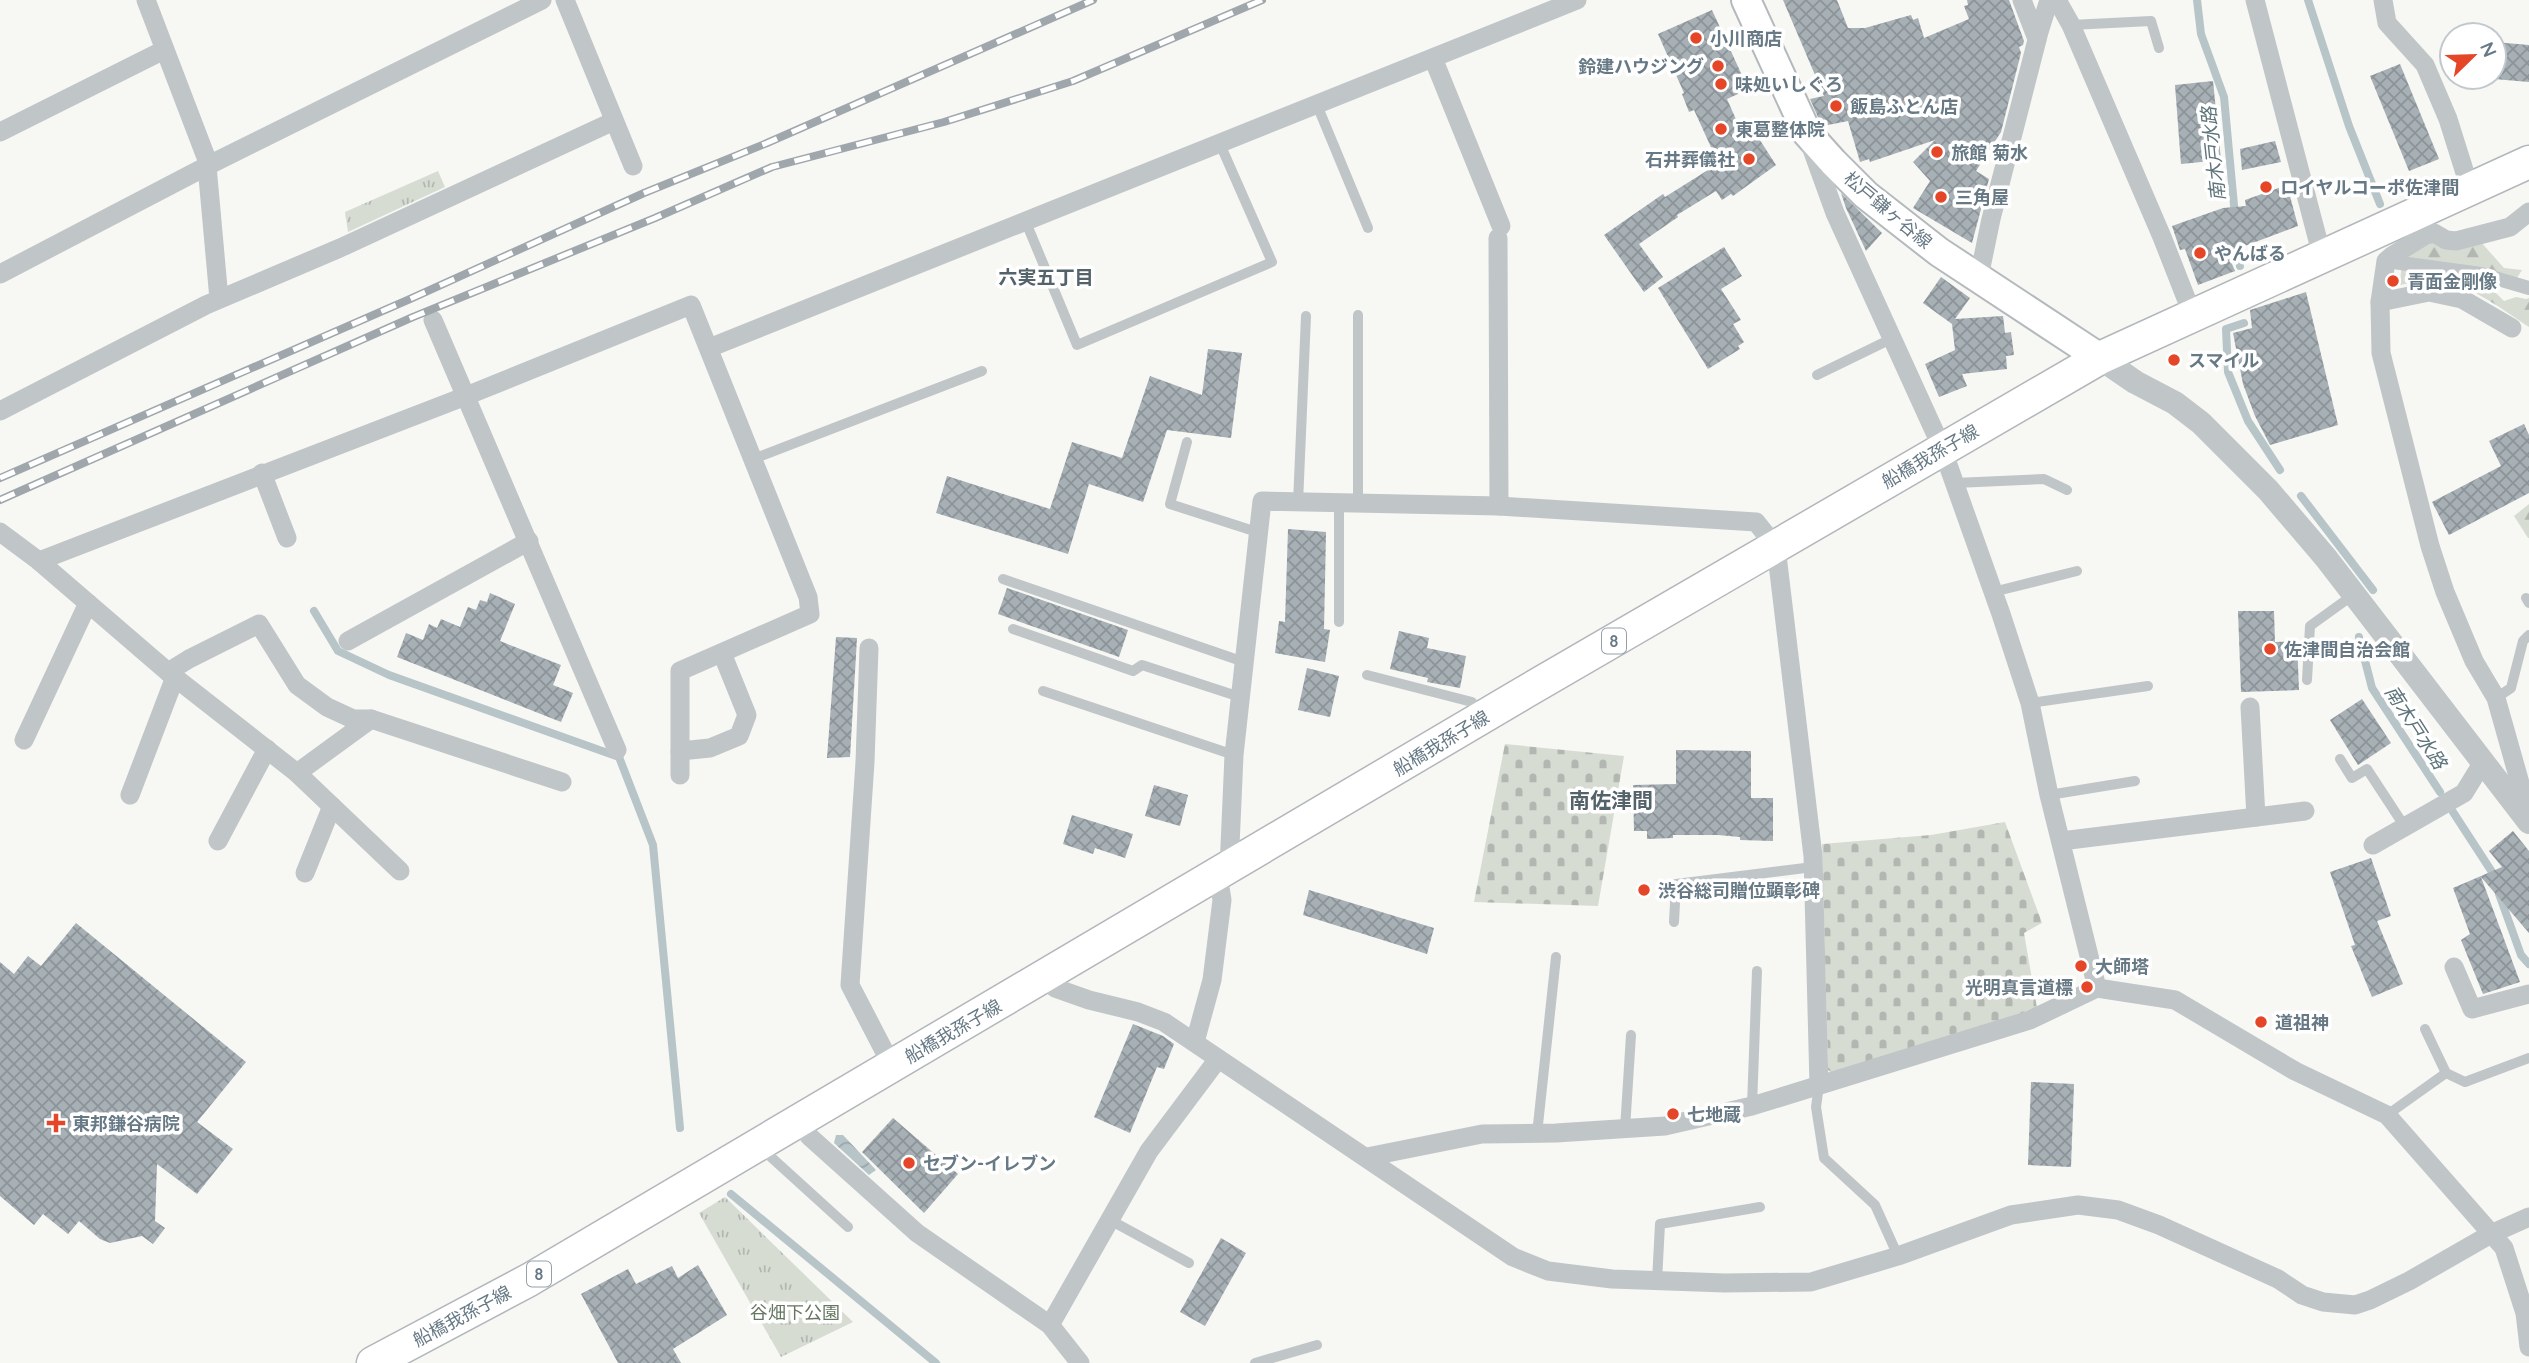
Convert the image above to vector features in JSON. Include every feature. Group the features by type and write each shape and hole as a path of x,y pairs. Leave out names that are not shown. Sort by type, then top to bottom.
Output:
{"main road":[{"name":"松戸鎌ヶ谷線","path":"1746,0 1807,133 1866,195 1939,252 2100,358"},
{"name":"船橋我孫子線","path":"373,1363 529,1280 1942,448 2100,358 2529,162"}],"street":[{"path":"146,0 208,166 219,299"},
{"path":"0,274 208,166 542,0"},
{"path":"565,0 633,166"},
{"path":"709,348 1577,0"},
{"path":"2022,0 2037,39"},
{"path":"1979,277 1991,219 2049,0"},
{"path":"2057,0 2071,25 2193,316"},
{"path":"2255,0 2322,256"},
{"path":"2383,0 2386,23 2425,65 2448,119 2470,189"},
{"path":"0,132 164,50"},
{"path":"1433,58 1500,232 1499,506"},
{"path":"0,411 219,299 340,248 614,121"},
{"path":"1807,133 1826,191 1942,448 1993,592 2030,704 2049,795 2097,988"},
{"path":"2529,212 2510,227 2456,241 2446,240 2434,233 2426,234 2386,261 2380,302 2381,353 2430,545 2445,592 2474,661 2496,698 2525,780 2529,815"},
{"path":"2386,261 2481,274 2529,288"},
{"path":"2380,302 2429,292 2462,299 2512,328"},
{"path":"39,561 466,396 691,305 808,597 810,614 680,671 680,775"},
{"path":"433,320 617,751"},
{"path":"2100,358 2135,382 2175,403 2201,423 2268,490 2354,595 2529,822"},
{"path":"262,474 287,538"},
{"path":"1195,1042 1212,980 1222,900 1234,755 1262,501 1298,504 1499,506 1756,522 1776,547 1814,867 1819,1085"},
{"path":"0,532 39,561 172,675 297,773 400,871"},
{"path":"348,642 529,541"},
{"path":"24,740 88,603"},
{"path":"130,795 172,675 189,659 259,624 297,685 327,707 353,719 371,719 562,782"},
{"path":"869,648 850,985 892,1066"},
{"path":"680,751 710,748 739,736 747,715 722,653"},
{"path":"2250,708 2256,817"},
{"path":"297,773 371,719"},
{"path":"218,841 267,749"},
{"path":"2373,845 2464,793 2483,762"},
{"path":"305,873 332,806"},
{"path":"2060,841 2305,811"},
{"path":"2455,967 2472,1009 2529,994"},
{"path":"1046,976 1055,988 1164,1022 1513,1256 1548,1271 1612,1279 1657,1281 1811,1282 1898,1256 2011,1214 2078,1205 2118,1210 2159,1225 2278,1279 2302,1295 2323,1303 2355,1305 2409,1281 2491,1234 2529,1217"},
{"path":"1367,1157 1482,1133 1537,1133 1665,1126 1752,1106 2030,1020 2097,988 2175,1000 2295,1071 2386,1115 2504,1248 2525,1312 2529,1347"},
{"path":"1051,1325 1149,1151 1218,1059"},
{"path":"798,1122 810,1137 917,1233 1051,1325 1080,1363"}],"lane":[{"path":"2071,25 2151,22 2159,48"},
{"path":"1317,105 1368,228"},
{"path":"1025,220 1077,345 1272,262 1220,144"},
{"path":"1339,622 1349,504 1358,315"},
{"path":"1298,504 1306,316"},
{"path":"1816,375 1891,339"},
{"path":"753,459 982,371"},
{"path":"1187,442 1170,504 1257,532"},
{"path":"1955,483 2044,479 2067,491"},
{"path":"1993,592 2077,571"},
{"path":"1003,579 1244,662"},
{"path":"2307,680 2310,626 2354,595"},
{"path":"1013,629 1133,671 1142,665 1240,697"},
{"path":"2496,698 2511,688 2523,641 2529,635"},
{"path":"1367,675 1472,702 1483,718"},
{"path":"2030,704 2148,686"},
{"path":"1043,691 1234,755"},
{"path":"2340,759 2352,778 2367,769 2404,827"},
{"path":"2049,795 2135,781"},
{"path":"1674,922 1676,884 1814,867"},
{"path":"1537,1133 1556,957"},
{"path":"1752,1106 1757,971"},
{"path":"2425,1029 2446,1073 2465,1082 2529,1058"},
{"path":"1625,1129 1631,1035"},
{"path":"2386,1115 2446,1073"},
{"path":"1819,1085 1816,1107 1824,1158 1875,1205 1898,1256"},
{"path":"758,1145 848,1227"},
{"path":"1657,1281 1660,1224 1760,1207"},
{"path":"1110,1220 1189,1263"},
{"path":"1255,1363 1317,1346"}],"green space":[{"path":"438,171 445,187 348,232 345,212"},
{"path":"2432,241 2480,241 2504,268 2522,270 2517,278 2493,290 2504,301 2516,297 2529,298 2529,327 2482,296 2455,285 2428,281 2400,285 2402,257"},
{"path":"2529,504 2529,538 2528,538 2514,516"},
{"path":"1505,744 1624,756 1598,906 1474,902"},
{"path":"2005,822 2042,923 2024,933 2037,1008 1835,1075 1828,1070 1822,844 1931,835"},
{"name":"谷畑下公園","path":"725,1197 853,1322 781,1357 699,1213"}],"water":[{"path":"836,1135 843,1135 876,1170 869,1175 834,1143"}],"building":[{"path":"1783,0 1837,0 1848,28 1865,28 1911,15 1913,20 1918,18 1924,38 1969,19 1964,6 1968,5 1967,0 2009,0 2024,41 2019,47 2021,53 2001,132 1976,171 1989,179 1972,243 1913,208 1930,181 1913,162 1935,140 1870,162 1869,159 1860,162 1848,121 1823,126 1821,124 1810,99 1824,96"},
{"path":"1712,10 1746,84 1736,89 1738,94 1727,99 1746,142 1756,134 1776,165 1733,196 1731,194 1722,200 1716,191 1677,215 1678,217 1639,244 1663,277 1644,292 1604,235 1663,194 1665,197 1708,170 1705,165 1716,158 1694,110 1689,112 1682,94 1684,93 1658,34"},
{"path":"2508,43 2529,45 2529,82 2508,80"},
{"path":"2400,64 2439,159 2409,171 2370,76"},
{"path":"2213,81 2221,160 2181,164 2175,85"},
{"path":"2275,141 2281,162 2242,170 2240,149"},
{"path":"2287,185 2298,226 2234,250 2235,254 2229,257 2235,271 2198,285 2185,249 2180,250 2172,226 2223,208 2246,206 2245,200"},
{"path":"1841,193 1882,233 1866,251 1846,208"},
{"path":"1724,247 1742,276 1721,289 1741,320 1733,324 1744,342 1738,346 1740,349 1708,369 1658,288"},
{"path":"1941,277 1970,298 1955,319 2003,316 2005,333 2011,332 2014,355 2006,356 2007,369 1962,374 1967,386 1939,397 1925,364 1955,350 1952,324 1923,303"},
{"path":"2306,292 2338,425 2270,445 2243,384 2233,333 2252,328 2250,310"},
{"path":"1208,349 1242,353 1231,438 1167,430 1143,502 1089,484 1068,554 936,513 947,476 1050,509 1072,442 1122,458 1150,376 1202,395"},
{"path":"2524,424 2529,435 2529,493 2449,535 2432,502 2501,466 2489,441"},
{"path":"1288,529 1326,532 1324,629 1330,630 1325,662 1275,653 1279,621 1285,622"},
{"path":"1007,588 1128,630 1119,657 998,614"},
{"path":"490,593 515,604 500,641 561,665 553,685 573,693 561,722 397,657 406,633 423,640 429,624 437,628 441,619 460,627 468,607 476,610 480,600 487,602"},
{"path":"2238,611 2274,611 2275,642 2297,641 2299,690 2241,692"},
{"path":"1399,631 1429,638 1427,648 1466,656 1460,688 1427,682 1428,678 1390,669"},
{"path":"836,637 857,638 850,757 827,758"},
{"path":"1307,668 1339,676 1330,717 1298,710"},
{"path":"2362,699 2391,743 2358,765 2330,720"},
{"path":"1676,750 1751,751 1751,798 1773,798 1773,841 1740,840 1740,837 1718,835 1673,835 1673,838 1647,839 1647,831 1634,831 1633,785 1676,784"},
{"path":"1154,785 1188,795 1180,826 1145,816"},
{"path":"1072,815 1133,834 1125,858 1095,848 1093,854 1063,844"},
{"path":"2513,831 2529,851 2529,933 2481,877 2520,982 2483,994 2461,940 2470,934 2453,888 2502,867 2489,851"},
{"path":"2371,858 2391,916 2377,921 2403,984 2372,997 2351,946 2355,945 2330,872"},
{"path":"1309,890 1434,928 1427,954 1303,915"},
{"path":"76,923 246,1062 197,1122 233,1149 197,1194 157,1164 155,1221 165,1228 153,1244 142,1236 110,1243 100,1239 79,1221 68,1234 43,1214 34,1225 0,1196 0,962 14,974 28,956 41,966"},
{"path":"1133,1024 1163,1036 1174,1044 1164,1069 1157,1067 1130,1133 1094,1117"},
{"path":"2031,1082 2074,1084 2071,1167 2028,1165"},
{"name":"セブン-イレブン","path":"893,1118 958,1174 924,1213 862,1152"},
{"path":"1221,1238 1246,1253 1205,1326 1180,1312"},
{"path":"698,1265 727,1315 673,1349 681,1363 618,1363 581,1294 628,1269 636,1284 672,1266 678,1278"}],"waterway":[{"name":"南木戸水路","path":"2197,0 2201,34 2224,97 2235,216"},
{"path":"2308,0 2349,126 2380,204"},
{"name":"南木戸水路","path":"2237,240 2240,266"},
{"name":"南木戸水路","path":"2244,323 2226,329 2228,372 2248,421 2280,470"},
{"name":"南木戸水路","path":"2301,496 2373,590"},
{"path":"314,611 338,651 389,675 619,757 653,845 680,1128"},
{"name":"南木戸水路","path":"2359,637 2372,688 2440,792"},
{"name":"南木戸水路","path":"2453,812 2492,872 2495,882"},
{"name":"南木戸水路","path":"2499,894 2521,955 2529,964"},
{"path":"731,1194 936,1363"}],"railway":[{"path":"0,478 410,299 644,193 767,143 1093,0"},
{"path":"0,500 413,317 772,167 944,122 1073,81 1262,0"}],"place":[{"name":"小川商店","path":"1696,38"},
{"name":"鈴建ハウジング","path":"1718,66"},
{"name":"味処いしぐろ","path":"1721,84"},
{"name":"飯島ふとん店","path":"1836,106"},
{"name":"東葛整体院","path":"1721,129"},
{"name":"旅館 菊水","path":"1937,152"},
{"name":"石井葬儀社","path":"1749,159"},
{"name":"ロイヤルコーポ佐津間","path":"2266,187"},
{"name":"三角屋","path":"1941,197"},
{"name":"やんばる","path":"2200,253"},
{"name":"青面金剛像","path":"2393,281"},
{"name":"スマイル","path":"2174,360"},
{"name":"佐津間自治会館","path":"2270,649"},
{"name":"渋谷総司贈位顕彰碑","path":"1644,890"},
{"name":"大師塔","path":"2081,966"},
{"name":"光明真言道標","path":"2087,987"},
{"name":"道祖神","path":"2261,1022"},
{"name":"七地蔵","path":"1673,1114"},
{"name":"東邦鎌谷病院","path":"56,1123"},
{"name":"セブン-イレブン","path":"909,1163"}],"district":[{"name":"六実五丁目","path":"1046,277"},
{"name":"南佐津間","path":"1611,800"}]}
